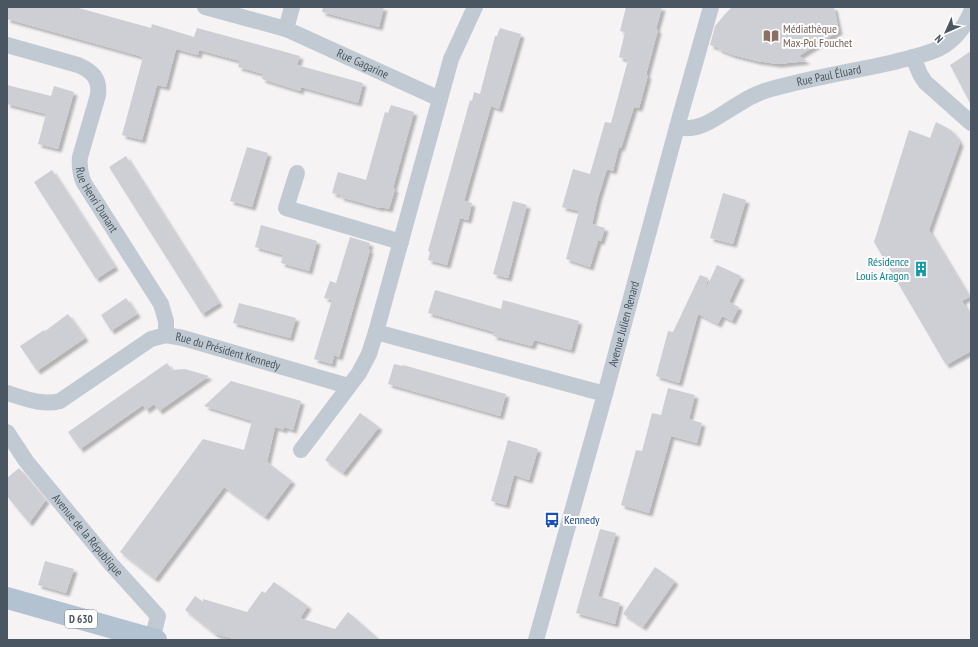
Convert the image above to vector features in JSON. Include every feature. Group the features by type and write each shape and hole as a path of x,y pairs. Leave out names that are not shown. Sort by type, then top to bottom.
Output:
{"main road":[{"name":"Avenue de la République","path":"7,598 147,639"},
{"name":"D 630","path":"7,614 101,640"}],"street":[{"name":"Rue Gagarine","path":"205,7 286,29 440,99"},
{"path":"286,29 292,7"},
{"path":"301,450 359,373 369,354 451,59 475,7"},
{"name":"Avenue Julien Renard","path":"536,640 711,7"},
{"name":"Rue Paul Éluard","path":"677,127 692,129 708,123 748,98 774,88 932,52 942,48 963,28 971,12"},
{"name":"Rue Henri Dunant","path":"7,45 78,65 88,69 94,74 99,87 98,95 80,157 79,167 84,183 161,304 166,321 166,335"},
{"path":"913,57 920,74 926,82 971,123"},
{"path":"297,173 286,208 401,242"},
{"path":"376,332 605,394"},
{"name":"Rue du Président Kennedy","path":"7,393 43,403 60,401 152,339 166,335 190,340 348,386"},
{"name":"Avenue de la République","path":"7,432 26,461 111,564 158,616 147,639"}],"building":[{"path":"7,7 75,7 151,28 152,24 194,37 197,28 300,56 297,65 363,83 358,103 301,87 300,91 262,79 263,74 238,67 240,61 199,50 198,55 176,49 166,87 157,85 142,140 122,135 143,57 7,19"},
{"path":"323,7 384,7 379,27 322,12"},
{"path":"626,7 662,7 656,29 658,30 646,75 648,75 639,108 634,107 621,148 619,147 613,171 607,169 598,198 592,224 605,228 601,241 598,241 590,267 566,259 579,211 562,207 573,169 590,174 605,122 611,123 628,60 619,57 625,32 620,31"},
{"name":"Médiathèque Max-Pol Fouchet","path":"732,7 834,7 839,31 799,56 807,61 778,64 757,61 733,55 710,45 715,26"},
{"path":"500,28 521,34 499,109 491,106 464,201 472,203 468,220 460,218 447,265 428,260 430,252 428,251 470,100 472,101 474,92 480,94 495,36 497,36"},
{"path":"971,51 971,105 950,65"},
{"path":"7,85 51,96 54,86 74,92 58,149 38,144 46,114 7,104"},
{"path":"391,105 414,112 393,188 395,189 389,209 340,197 341,195 332,193 338,172 366,180 385,112 388,113"},
{"name":"Résidence Louis Aragon","path":"936,122 951,130 960,143 929,230 969,297 962,301 971,317 971,351 946,365 874,242 909,130 930,138"},
{"path":"247,147 268,153 252,207 230,201"},
{"path":"126,156 219,303 202,314 109,167"},
{"path":"52,170 115,267 96,279 34,182"},
{"path":"723,193 746,200 733,244 710,238"},
{"path":"513,201 527,205 508,278 493,274"},
{"path":"261,225 317,241 309,271 281,263 283,255 255,247"},
{"path":"350,237 370,243 368,249 370,250 339,357 334,355 332,364 314,359 332,300 324,298 330,281 336,283"},
{"path":"717,265 741,276 729,302 739,307 732,321 722,316 718,324 698,314 679,383 656,376 668,331 673,332 700,275 708,278 704,293"},
{"path":"435,290 501,309 503,300 579,321 571,350 534,340 532,346 493,336 494,332 428,313"},
{"path":"126,298 137,314 111,331 101,315"},
{"path":"239,303 296,318 290,338 233,323"},
{"path":"68,314 85,338 37,371 20,346 44,330 45,331"},
{"path":"167,363 172,370 185,369 209,376 159,411 154,404 146,410 143,405 80,449 68,432"},
{"path":"394,364 403,365 506,394 500,416 388,384"},
{"path":"231,381 301,401 293,430 284,427 284,430 275,427 267,462 292,481 265,517 224,487 155,579 120,552 203,439 244,450 252,421 204,406"},
{"path":"668,388 695,395 689,419 702,423 697,443 671,436 649,513 621,505 636,450 642,451 652,413 661,415"},
{"path":"360,413 379,427 343,473 325,460"},
{"path":"508,440 538,449 529,480 514,475 506,505 491,501"},
{"path":"19,468 46,500 29,523 7,496 7,478"},
{"path":"600,529 616,533 598,596 620,603 615,624 576,613"},
{"path":"45,561 74,569 66,593 38,585"},
{"path":"655,567 675,581 643,627 623,614"},
{"path":"274,582 308,606 300,618 335,629 348,612 380,640 238,640 215,634 185,610 195,596 203,602 203,599 247,612 262,591 265,593"}],"place":[{"name":"Médiathèque Max-Pol Fouchet","path":"771,36"},
{"name":"Résidence Louis Aragon","path":"921,269"},
{"name":"Kennedy","path":"552,520"}]}
